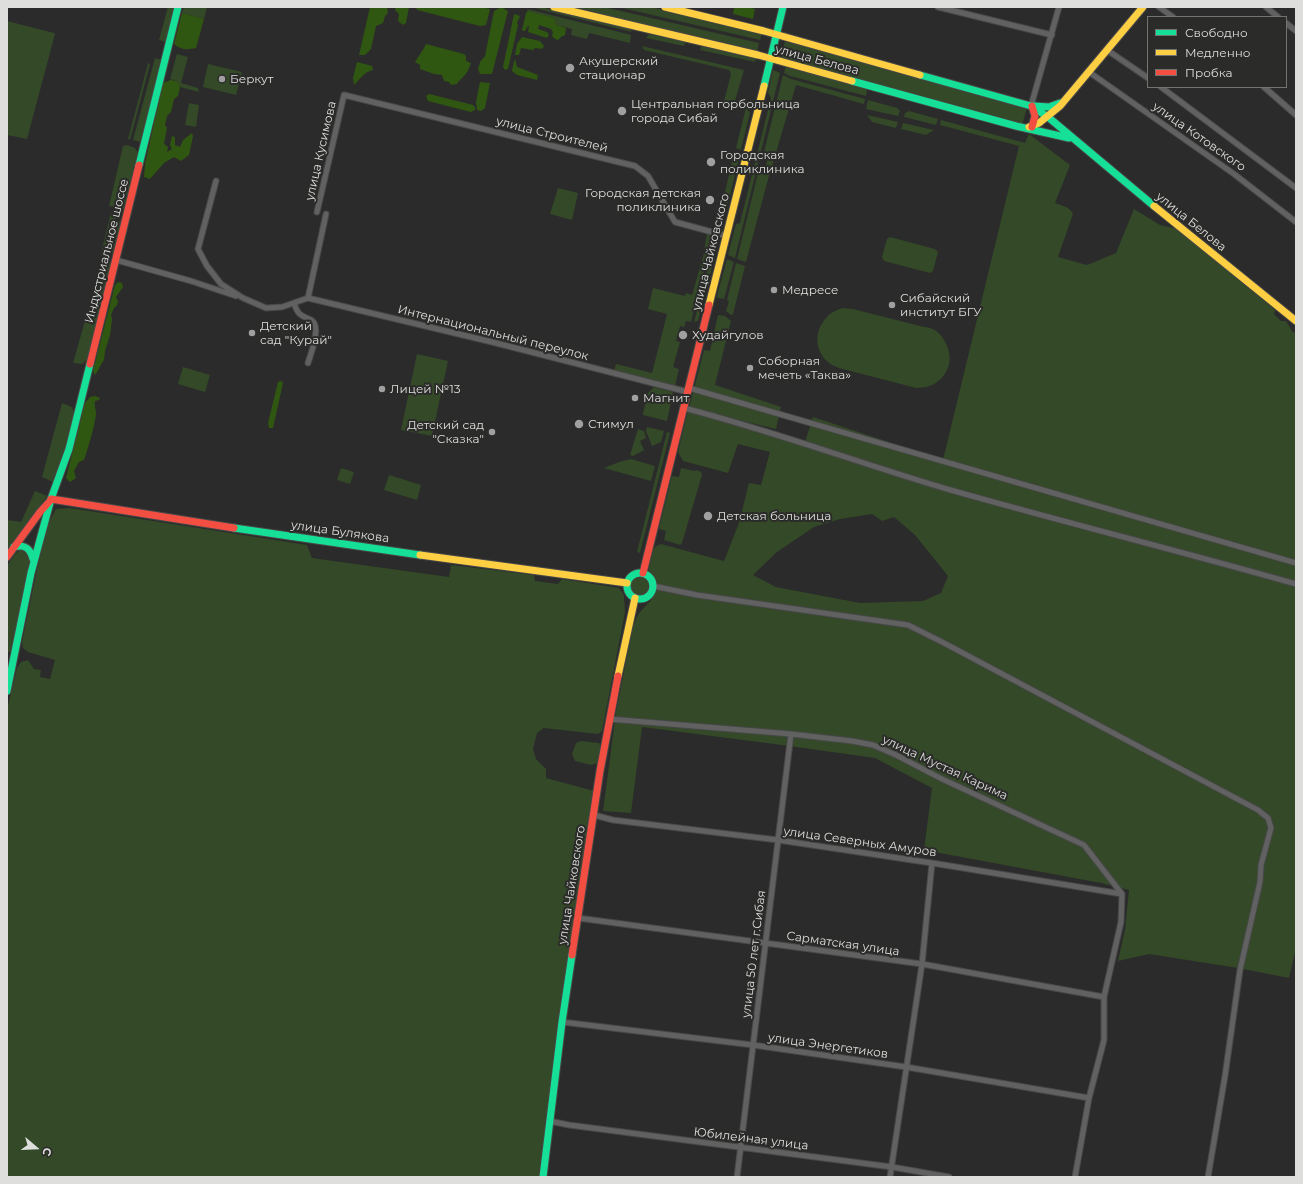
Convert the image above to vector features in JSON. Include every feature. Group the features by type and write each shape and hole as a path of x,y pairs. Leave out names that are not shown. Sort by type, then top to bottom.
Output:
{"main road":[{"name":"Индустриальное шоссе","path":"7,691 34,561 51,499 69,449 178,7"},
{"name":"улица Белова","path":"554,7 771,58 1073,139"},
{"name":"улица Белова","path":"665,7 777,34 1031,106 1048,117 1296,321"},
{"name":"улица Чайковского","path":"643,573 783,7"},
{"path":"1028,127 1038,125 1064,101 1090,72 1143,7"},
{"path":"1031,106 1049,107 1064,101"},
{"path":"1028,127 1035,121 1035,113 1031,106"},
{"name":"Индустриальное шоссе","path":"7,557 51,499"},
{"name":"улица Булякова","path":"51,499 339,544 626,583"},
{"path":"14,547 20,545 26,546 32,551 34,561"},
{"path":"636,573 643,573 648,575 652,580 653,586 647,597 641,599 635,598 628,592 626,583 630,577 636,573"},
{"name":"улица Чайковского","path":"543,1177 562,1022 609,718 635,598"}],"street":[{"path":"938,7 1052,35"},
{"path":"1031,106 1059,7"},
{"path":"1159,7 1172,16"},
{"path":"1266,7 1277,16"},
{"path":"1287,24 1296,31"},
{"path":"1107,50 1147,77"},
{"name":"улица Котовского","path":"1090,72 1234,174 1296,222"},
{"path":"1162,88 1296,188"},
{"path":"1265,88 1296,115"},
{"name":"улица Строителей","path":"344,95 635,166 648,176 675,222 727,236"},
{"name":"улица Кусимова","path":"317,212 344,95"},
{"path":"216,181 198,249 207,266 221,284 243,298"},
{"name":"улица Кусимова","path":"308,298 326,214"},
{"path":"116,260 191,281 243,298 266,308 282,308 308,298"},
{"name":"Интернациональный переулок","path":"308,298 688,390 1296,563"},
{"path":"294,303 298,313 316,325 315,336 308,363"},
{"path":"684,408 769,432 953,490 1296,584"},
{"path":"653,586 697,594 908,625 944,642 1258,810 1268,818 1271,828 1261,865 1260,882 1240,970 1225,1076 1208,1177"},
{"name":"улица Мустая Карима","path":"609,718 792,734 873,745 1084,845 1122,894"},
{"name":"улица 50 лет г.Сибая","path":"737,1177 792,734"},
{"name":"улица Северных Амуров","path":"594,815 613,820 778,840 932,863 1122,894"},
{"path":"890,1177 922,964 932,863"},
{"path":"1075,1177 1089,1098 1104,1040 1104,997 1121,922 1122,894"},
{"name":"Сарматская улица","path":"578,918 922,964 1104,997"},
{"name":"улица Энергетиков","path":"562,1022 753,1045 906,1067 1089,1098"},
{"name":"Юбилейная улица","path":"549,1121 740,1148 892,1167 949,1177"}],"green space":[{"path":"168,7 175,7 166,42 159,40"},
{"path":"184,7 207,7 204,19 182,13"},
{"path":"370,7 387,7 388,13 385,16 383,23 376,26 371,49 365,55 359,55"},
{"path":"396,7 409,7 406,23 403,25 398,21 399,14 395,10"},
{"path":"416,7 480,7 490,9 486,25 480,26 417,10"},
{"path":"501,7 508,11 492,74 480,74 478,69 480,62 485,56 494,11"},
{"path":"530,7 541,7 630,29 632,32"},
{"path":"568,7 604,7 759,43 757,51"},
{"path":"618,7 650,7 762,32 760,40"},
{"path":"730,7 747,7 755,9 753,19 733,14 734,8"},
{"path":"527,9 631,35 630,43 589,33 587,39 571,35 572,29 556,25 554,18 528,11"},
{"path":"528,11 554,18 556,25 566,28 565,35 558,40 555,39 552,36 553,32 551,29 539,25 538,29 547,32 549,35 547,38 528,32 529,26 525,31 523,31 526,13"},
{"path":"182,13 204,19 196,48 184,49 174,44"},
{"path":"514,14 520,16 517,23 518,25 508,69 505,70 503,67"},
{"path":"7,21 55,34 27,139 7,135"},
{"path":"649,34 685,42 684,46 646,38"},
{"path":"522,37 540,41 544,46 542,49 535,48 533,50 521,48 519,55 515,55 517,44"},
{"path":"785,41 1027,108 1022,125 786,59 781,57"},
{"path":"426,44 464,54 466,56 466,61 471,63 466,73 457,84 451,85 449,82 444,81 442,75 420,69 420,65 415,62"},
{"path":"642,46 744,70 732,111 729,110 730,107 723,105 731,74 729,70 644,50"},
{"path":"701,46 756,58 755,62 700,50"},
{"path":"177,54 188,57 181,83 198,88 199,92 180,87 178,82 170,79"},
{"path":"155,58 162,60 141,142 133,140"},
{"path":"515,59 517,67 538,75 537,80 517,75 512,71"},
{"path":"357,62 372,66 373,70 365,74 354,85 353,78"},
{"path":"148,63 150,64 130,140 128,139"},
{"name":"Беркут","path":"208,64 242,72 236,95 203,87"},
{"path":"786,65 866,87 866,96 790,76 784,73"},
{"path":"773,70 780,73 735,258 728,255 736,224 740,223 771,98 768,93"},
{"path":"783,75 791,79 865,99 864,104 796,85 767,183 746,262 737,259 760,165 766,166 768,157 763,156"},
{"path":"171,80 178,82 180,87 178,96 174,99 171,112 167,116 165,125 167,128 164,144 168,147 167,152 172,149 170,145 172,136 175,137 175,145 180,147 183,140 192,133 193,136 189,155 181,161 174,157 164,163 150,179 144,177 145,164 163,83"},
{"path":"480,82 490,83 485,108 481,111 477,110 476,102"},
{"path":"429,94 473,105 475,110 471,112 428,101 426,96"},
{"path":"868,100 897,108 900,111 898,116 866,109"},
{"path":"189,103 199,105 196,127 185,125"},
{"path":"746,108 750,113 740,150 736,148"},
{"path":"909,111 938,119 936,125 904,117 905,113"},
{"path":"867,115 898,122 896,128 872,122"},
{"path":"941,120 1025,143 1029,134 1070,165 1055,203 1068,208 1073,214 1058,257 1087,265 1116,253 1134,209 1160,225 1178,229 1275,310 1274,314 1281,321 1286,321 1292,331 1296,334 1296,948 1289,978 1238,968 1149,954 1118,961 1125,930 1129,890 1101,883 924,850 932,788 875,758 642,727 631,813 603,811 616,712 633,626 640,612 652,599 657,590 658,584 649,573 653,550 656,546 661,544 724,561 739,523 749,483 761,485 770,452 738,444 728,473 683,461 678,452 688,411 764,432 773,437 805,442 813,417 943,460 1019,146 940,125","holes":["872,514 882,521 894,517 915,535 948,576 941,593 923,601 860,603 776,587 753,575 777,552 814,527 840,519"]},
{"path":"903,123 934,130 926,135 901,129"},
{"path":"127,145 135,148 138,153 124,209 109,206 123,146"},
{"path":"734,153 740,154 728,204 725,204 723,201"},
{"path":"558,188 578,193 572,220 550,214"},
{"path":"111,213 117,213 116,220 122,222 114,254 106,254 102,249"},
{"path":"707,234 713,236 691,322 686,321 684,327 680,326 676,341 680,342 673,367 679,369 675,386 614,371 616,364 652,373 667,314 648,309 653,288 685,296 686,293 692,295 703,257"},
{"path":"716,236 719,240 698,321 694,322"},
{"path":"890,237 935,249 938,252 933,271 930,273 884,261 882,257 887,239"},
{"path":"727,259 734,262 724,299 718,298 717,296"},
{"path":"110,261 112,265 87,360 82,364 73,363 98,275 97,274 103,263"},
{"path":"736,263 745,266 733,314 731,315 726,311 729,301 727,300"},
{"path":"118,282 122,283 123,287 116,297 118,301 117,305 111,315 110,335 104,360 95,375 93,371 115,285"},
{"path":"843,308 853,309 934,330 944,339 947,344 950,361 946,372 937,382 925,387 916,388 839,368 830,364 820,352 817,340 818,334 823,322 829,315 834,311"},
{"path":"718,315 725,316 731,321 715,385 781,407 776,429 689,408 704,350 710,351"},
{"path":"417,354 448,361 432,436 401,430"},
{"path":"183,367 210,375 205,392 178,384"},
{"path":"281,381 283,383 273,428 269,428 268,423 278,382"},
{"path":"654,387 673,392 667,421 643,415 648,393"},
{"path":"95,396 100,398 99,400 95,401 96,414 89,443 84,460 79,462 74,471 76,478 70,482 66,478 85,403 90,397"},
{"path":"62,403 72,407 74,412 66,445 53,482 42,477"},
{"path":"647,427 664,431 661,442 652,446 646,431"},
{"path":"638,429 644,431 646,438 640,441 644,450 633,456 630,455"},
{"path":"667,432 670,433 640,553 637,552"},
{"path":"631,459 655,466 651,481 604,468"},
{"path":"341,468 354,472 350,484 337,480"},
{"path":"681,468 695,471 697,470 701,472 702,475 682,543 680,545 664,540 666,531 659,528 672,476 679,477"},
{"path":"389,475 421,485 417,500 384,490"},
{"path":"35,491 47,496 7,550 7,520 21,522"},
{"path":"70,508 307,545 312,558 449,577 451,565 534,575 535,581 558,584 562,579 619,588 624,595 625,612 602,731 598,734 544,728 537,733 533,749 536,759 546,769 546,778 594,791 557,1031 539,1177 7,1177 7,709 17,668 21,662 28,660 34,669 41,670 40,677 50,679 55,660 28,652 23,648 22,642 39,560 49,522 56,509"},
{"path":"22,548 28,550 31,559 13,649 7,652 7,566 15,554"},
{"path":"636,577 644,577 649,582 647,593 644,595 636,595 631,590 631,582"},
{"path":"581,741 599,743 601,746 598,763 591,765 575,761 572,754 576,743"}],"traffic: fast":[{"path":"139,165 178,7"},
{"path":"764,86 783,7"},
{"path":"920,75 1031,106 1048,117 1154,206"},
{"path":"852,81 1016,126 1069,138"},
{"path":"1034,106 1049,107 1060,103"},
{"path":"7,691 31,573 51,499 69,449 90,364"},
{"path":"234,528 420,555"},
{"path":"14,547 21,546 26,548 29,550 33,559"},
{"path":"640,573 649,577 653,586 649,595 640,599 631,595 627,586 631,577 640,573"},
{"path":"543,1177 562,1022 572,955"}],"traffic: slow":[{"path":"554,7 758,55 852,81"},
{"path":"665,7 764,31 920,75"},
{"path":"1029,127 1039,123 1060,106 1143,7"},
{"path":"709,305 764,86"},
{"path":"1154,206 1296,321"},
{"path":"420,555 627,583"},
{"path":"618,676 635,598"}],"traffic: jam":[{"path":"1032,106 1035,116 1032,127"},
{"path":"90,364 139,165"},
{"path":"643,573 709,305"},
{"path":"51,499 234,528"},
{"path":"7,557 40,512 50,501"},
{"path":"572,955 600,771 618,676"}],"place":[{"name":"Акушерский стационар","path":"570,68"},
{"name":"Беркут","path":"222,79"},
{"name":"Центральная горбольница города Сибай","path":"622,111"},
{"name":"Городская поликлиника","path":"711,162"},
{"name":"Городская детская поликлиника","path":"710,200"},
{"name":"Медресе","path":"774,290"},
{"name":"Сибайский институт БГУ","path":"892,305"},
{"name":"Детский сад \"Курай\"","path":"252,333"},
{"name":"Худайгулов","path":"683,335"},
{"name":"Соборная мечеть «Таква»","path":"750,368"},
{"name":"Лицей №13","path":"382,389"},
{"name":"Магнит","path":"635,398"},
{"name":"Стимул","path":"579,424"},
{"name":"Детский сад \"Сказка\"","path":"492,432"},
{"name":"Детская больница","path":"708,516"}]}
